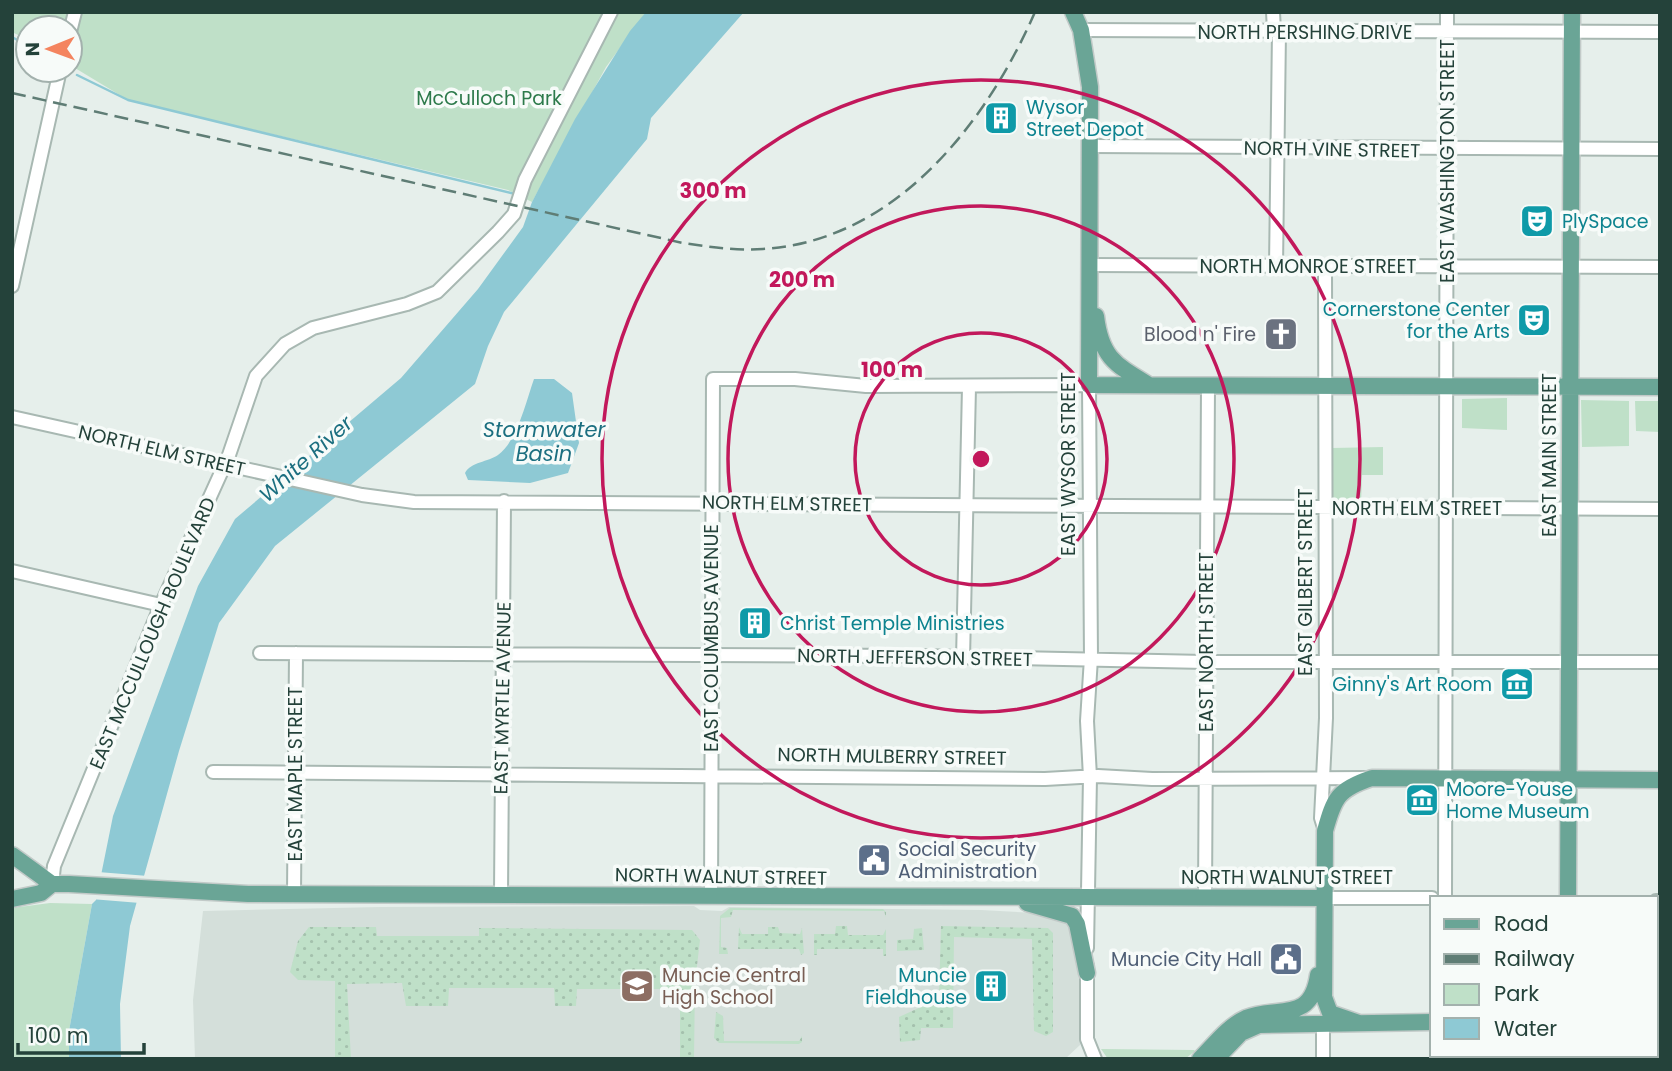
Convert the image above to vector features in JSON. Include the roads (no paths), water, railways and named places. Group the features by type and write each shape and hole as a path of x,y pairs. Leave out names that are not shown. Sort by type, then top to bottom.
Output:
{"main road":[{"name":"EAST WYSOR STREET","path":"1073,12 1081,30 1090,86 1092,146 1088,265 1089,385"},
{"name":"EAST MAIN STREET","path":"1568,896 1572,12"},
{"path":"1088,283 1100,336 1110,358 1119,369 1151,386"},
{"path":"1089,385 1660,387"},
{"path":"1325,831 1331,808 1340,793 1350,785 1372,778"},
{"name":"NORTH MULBERRY STREET","path":"1372,778 1660,780"},
{"name":"EAST GILBERT STREET","path":"1323,946 1325,831"},
{"path":"12,855 61,884"},
{"name":"NORTH WALNUT STREET","path":"12,899 41,893 61,884 294,895 1324,898"},
{"path":"1012,897 1072,916 1077,924 1087,973"},
{"path":"1323,946 1325,1006 1334,1016 1359,1023"},
{"path":"1200,1059 1228,1030 1245,1018 1287,1013 1305,1004 1315,990 1323,946"},
{"path":"1216,1059 1250,1028 1269,1024 1430,1022"}],"street":[{"name":"EAST MCCULLOUGH BOULEVARD","path":"61,884 54,866 161,605 224,464 249,389 264,365 285,344 320,325 407,304 437,292 514,214 525,180 611,12"},
{"path":"1273,12 1276,31 1276,267"},
{"name":"EAST WASHINGTON STREET","path":"1446,896 1447,12"},
{"name":"NORTH PERSHING DRIVE","path":"1081,30 1660,32"},
{"path":"13,279 57,84"},
{"name":"NORTH VINE STREET","path":"1092,146 1447,150 1660,149"},
{"name":"NORTH MONROE STREET","path":"1088,265 1660,267"},
{"name":"EAST GILBERT STREET","path":"1325,266 1326,661 1321,818 1325,831"},
{"name":"EAST COLUMBUS AVENUE","path":"710,897 713,379 969,387"},
{"path":"963,659 969,387 1089,385"},
{"name":"EAST WYSOR STREET","path":"1089,385 1091,658 1087,721 1090,777 1087,1039 1095,1059"},
{"name":"EAST NORTH STREET","path":"1205,897 1208,387"},
{"name":"NORTH ELM STREET","path":"12,417 362,495 414,502 1660,509"},
{"name":"EAST MYRTLE AVENUE","path":"501,894 504,501"},
{"path":"12,571 161,605"},
{"name":"NORTH JEFFERSON STREET","path":"260,653 711,654 963,659 1091,658 1205,662 1660,662"},
{"name":"EAST MAPLE STREET","path":"294,895 296,653"},
{"name":"NORTH MULBERRY STREET","path":"213,772 710,774 1032,779 1372,778"},
{"name":"NORTH WALNUT STREET","path":"1324,898 1430,898"},
{"path":"1323,1025 1323,1059"}],"water":[{"name":"White River","path":"646,12 744,12 651,118 647,139 504,312 488,346 475,384 275,546 219,623 179,751 130,926 120,1004 121,1059 69,1059 69,1031 92,904 96,900 113,816 198,586 235,519 401,378 478,289 523,227 532,202 575,119 630,31"},
{"name":"Stormwater Basin","path":"534,379 554,379 572,393 579,443 568,473 530,483 468,480 465,473 468,469 498,455 511,440"}],"waterway":[{"path":"84,78 128,100 515,194"}],"railway":[{"path":"12,93 683,243 733,249 763,249 811,241 854,224 894,200 930,170 962,134 990,95 1015,54 1035,12"}],"place":[{"name":"Wysor Street Depot","path":"1001,118"},
{"name":"PlySpace","path":"1537,221"},
{"name":"Cornerstone Center for the Arts","path":"1534,320"},
{"name":"Blood n' Fire","path":"1281,334"},
{"name":"Christ Temple Ministries","path":"755,623"},
{"name":"Ginny's Art Room","path":"1517,684"},
{"name":"Moore-Youse Home Museum","path":"1422,800"},
{"name":"Social Security Administration","path":"874,860"},
{"name":"Muncie City Hall","path":"1286,959"},
{"name":"Muncie Central High School","path":"637,986"},
{"name":"Muncie Fieldhouse","path":"991,986"}],"park label":[{"name":"McCulloch Park","path":"489,98"}]}
